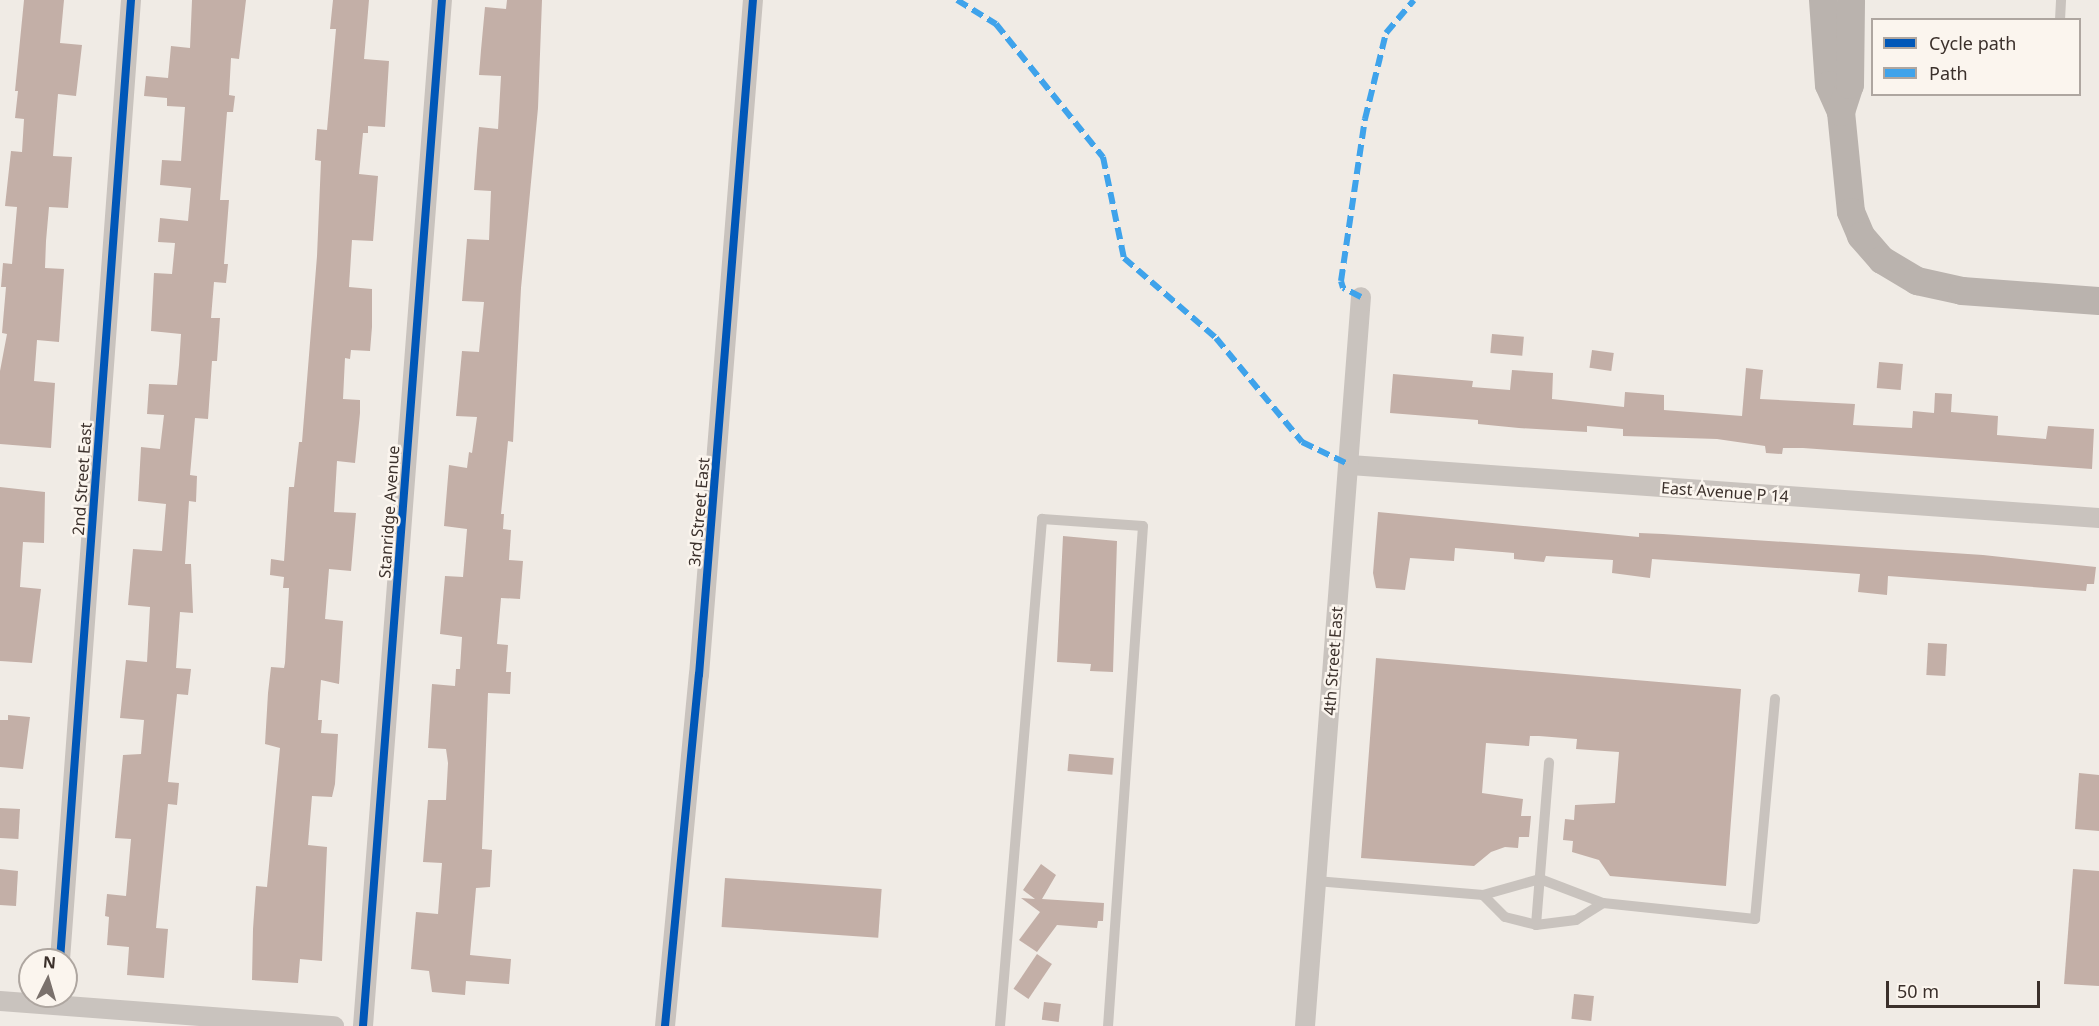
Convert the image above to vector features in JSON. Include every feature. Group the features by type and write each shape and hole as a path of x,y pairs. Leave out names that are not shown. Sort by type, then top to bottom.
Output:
{"street":[{"name":"2nd Street East","path":"61,948 131,0"},
{"name":"Stanridge Avenue","path":"363,1026 442,0"},
{"name":"3rd Street East","path":"665,1026 699,675 753,0"},
{"path":"1823,0 1829,85 1841,112 1851,212 1861,236 1882,260 1917,281 1962,291 2099,301"},
{"path":"1841,112 1850,85 1851,0"},
{"name":"4th Street East","path":"1305,1026 1350,465 1361,297"},
{"name":"East Avenue P 14","path":"1350,465 2099,518"},
{"path":"0,1001 18,1001"},
{"path":"78,1003 334,1026"}],"lane":[{"path":"2060,18 2061,2"},
{"path":"1000,1026 1042,519 1143,526 1108,1026"},
{"path":"1316,881 1483,895 1540,879 1603,903 1755,919 1775,699"},
{"path":"1536,925 1549,763"},
{"path":"1483,895 1505,917 1536,925 1576,920 1603,903"}],"building":[{"path":"24,0 64,0 60,43 82,45 76,96 58,94 53,156 72,157 68,208 49,207 46,241 45,268 64,269 59,342 37,340 34,381 55,383 51,448 0,444 0,371 7,334 2,333 6,287 1,287 3,263 12,264 17,207 5,206 11,151 22,152 24,119 15,118 18,91 15,91"},
{"path":"192,0 246,0 239,59 231,58 229,95 235,96 233,112 227,112 220,200 229,200 224,264 228,264 226,283 214,282 211,318 220,318 217,361 212,361 208,419 195,418 190,475 197,476 196,502 189,501 185,564 191,564 193,613 180,612 176,668 191,669 188,695 177,694 168,782 179,783 177,805 168,804 156,928 168,929 164,978 127,975 129,947 107,945 109,917 105,916 107,894 126,896 131,839 115,838 123,755 141,754 144,720 120,718 126,660 147,662 150,607 128,605 133,549 162,551 166,504 138,501 141,447 160,449 164,415 147,414 149,384 177,385 179,365 181,334 151,331 154,273 172,274 175,243 158,242 160,218 188,221 191,188 160,185 162,160 181,161 185,107 167,106 167,98 144,96 146,76 168,78 171,46 190,48"},
{"path":"333,0 369,0 364,59 389,61 385,127 368,126 368,133 363,133 359,174 378,176 373,241 352,240 349,287 372,289 372,327 370,351 351,350 350,359 345,358 343,399 360,400 360,413 355,463 337,461 334,512 356,513 351,571 329,569 325,619 343,621 339,684 321,680 318,720 322,720 321,733 338,734 335,784 332,797 312,796 308,845 327,847 322,961 300,959 298,983 252,980 253,929 256,886 267,887 280,748 265,744 268,693 271,667 284,668 285,663 289,588 283,588 284,577 270,575 271,559 284,561 289,487 294,487 299,442 302,442 317,256 321,161 315,160 317,129 327,130 336,29 330,29"},
{"path":"507,0 542,0 538,108 521,288 513,442 508,441 501,514 504,514 503,529 511,530 509,560 523,561 520,599 501,598 497,644 508,645 506,672 511,672 510,694 488,693 482,849 492,850 490,887 476,888 470,955 511,959 509,984 466,981 465,995 432,992 429,971 411,969 416,912 438,914 442,863 423,862 428,800 446,800 448,763 446,749 428,748 432,684 455,686 456,669 460,669 462,637 440,634 445,576 463,577 467,529 444,526 449,465 467,468 469,452 472,453 477,417 456,416 462,351 479,352 484,302 462,301 467,239 489,240 491,191 474,190 479,127 498,129 501,76 479,75 485,7 506,9"},
{"path":"1492,334 1524,337 1522,356 1490,353"},
{"path":"1592,350 1614,353 1611,371 1589,368"},
{"path":"1879,362 1903,364 1901,390 1877,388"},
{"path":"1746,368 1763,370 1760,399 1855,404 1853,425 1912,428 1913,411 1934,413 1935,393 1952,394 1951,412 1998,416 1997,435 2046,439 2048,426 2094,429 2092,469 1803,448 1783,448 1782,454 1766,453 1765,446 1717,439 1623,436 1623,429 1587,426 1587,432 1519,428 1478,424 1478,420 1390,413 1393,374 1473,381 1472,387 1510,390 1512,370 1553,373 1552,399 1624,407 1625,392 1664,395 1664,410 1742,416"},
{"path":"0,487 45,492 44,543 23,542 20,587 41,589 32,663 0,661"},
{"path":"1378,512 1639,537 1639,533 1663,534 1983,555 2096,567 2094,584 2087,584 2086,591 1888,576 1887,595 1858,592 1860,574 1652,559 1650,578 1612,573 1613,560 1546,556 1544,562 1514,559 1514,553 1455,548 1454,561 1410,558 1405,590 1376,588 1373,573"},
{"path":"1063,536 1117,541 1113,672 1090,671 1091,664 1057,662"},
{"path":"1928,643 1947,644 1945,676 1926,675"},
{"path":"1376,658 1741,689 1726,886 1610,876 1599,860 1572,852 1573,841 1563,840 1565,819 1574,820 1575,805 1615,803 1619,752 1576,749 1577,739 1539,736 1530,736 1529,746 1486,743 1482,793 1523,799 1521,816 1531,816 1529,837 1519,837 1518,848 1505,847 1491,852 1474,866 1361,858"},
{"path":"8,715 30,717 23,769 0,767 0,720 8,720"},
{"path":"1069,754 1114,758 1112,775 1068,771"},
{"path":"2079,773 2099,775 2099,831 2075,829"},
{"path":"0,808 20,809 18,839 0,838"},
{"path":"1041,864 1056,875 1042,899 1104,903 1103,921 1098,921 1097,928 1057,925 1037,952 1019,940 1040,912 1021,898 1035,899 1023,890"},
{"path":"0,869 18,871 16,906 0,905"},
{"path":"2073,869 2099,871 2099,986 2064,984"},
{"path":"725,878 882,889 878,938 722,927"},
{"path":"1037,954 1052,964 1028,999 1014,989"},
{"path":"1574,994 1594,996 1591,1021 1571,1019"},
{"path":"1044,1002 1061,1004 1059,1022 1042,1020"}],"marked path":[{"path":"957,0 996,24 1103,157 1124,258 1216,338 1302,442 1350,465"},
{"path":"1361,297 1343,288 1341,281 1365,119 1386,33 1414,0"}],"cycle path":[{"path":"61,948 131,0"},
{"path":"363,1026 442,0"},
{"path":"665,1026 699,675 753,0"}]}
